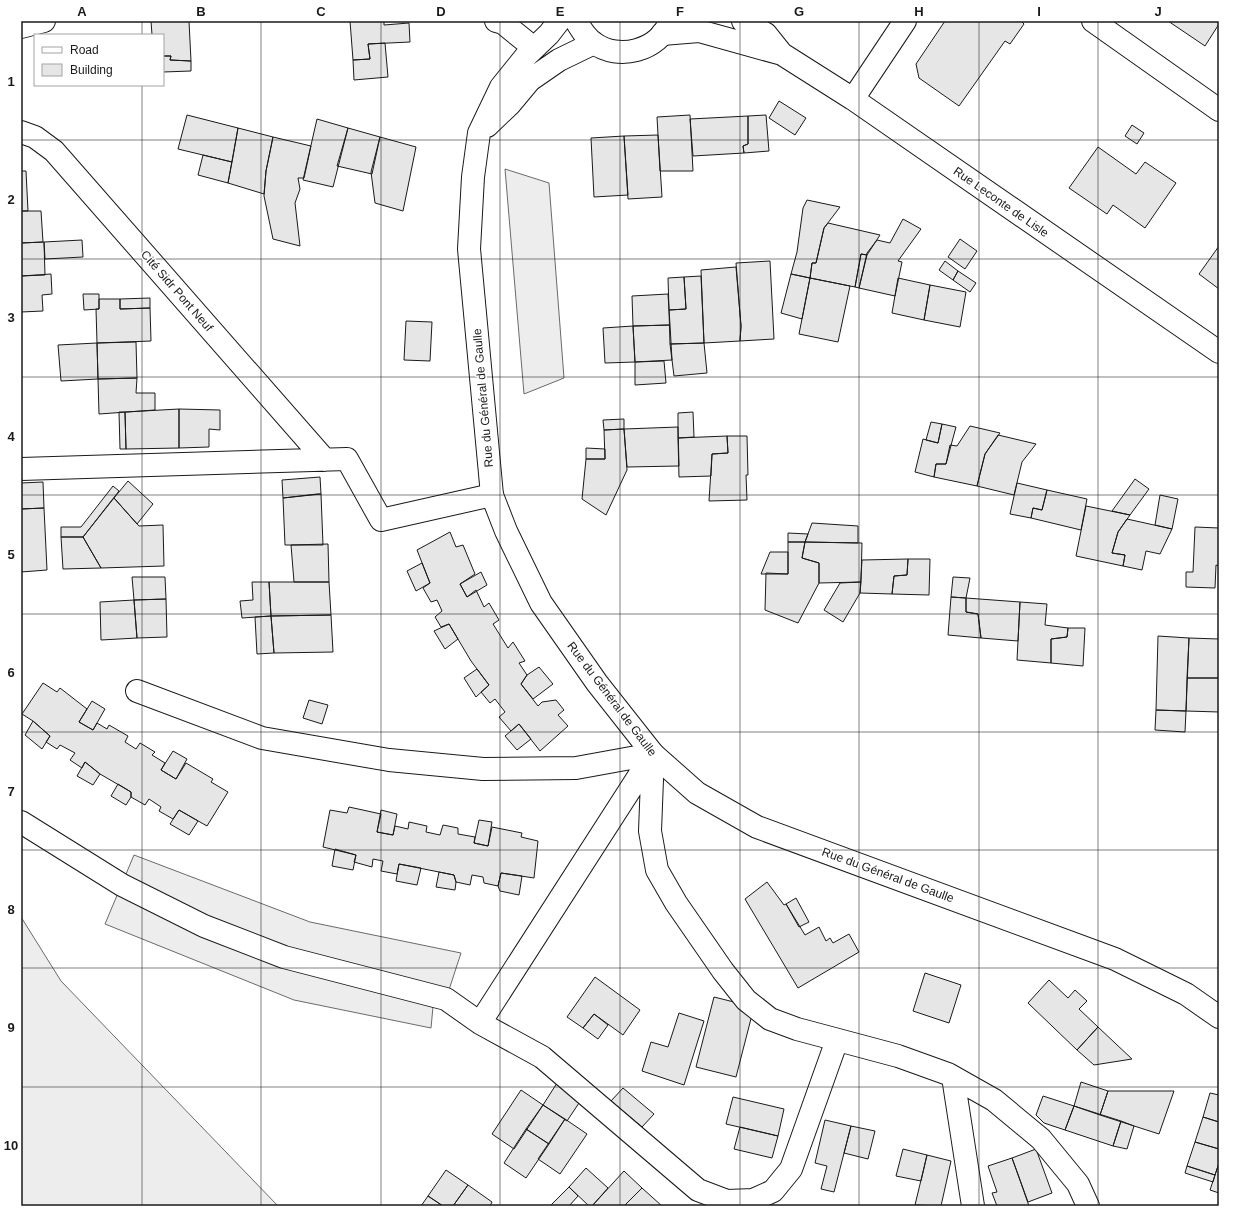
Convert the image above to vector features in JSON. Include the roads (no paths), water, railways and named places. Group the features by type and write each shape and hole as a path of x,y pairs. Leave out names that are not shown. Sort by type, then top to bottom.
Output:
{"street":[{"path":"21,27 44,21"},
{"path":"496,21 503,23 534,48"},
{"name":"Rue du Général de Gaulle","path":"559,21 550,34 534,48 501,87 479,133 472,177 469,249 492,495 506,531 541,603 597,683 653,754 697,794 757,827 1115,959 1186,994 1219,1018"},
{"path":"576,21 581,31 594,43 609,50 626,52 643,49 666,27"},
{"name":"Rue Leconte de Lisle","path":"743,21 766,34 782,54"},
{"path":"853,99 905,21"},
{"path":"1093,21 1219,110"},
{"name":"Rue Leconte de Lisle","path":"666,27 699,31 782,54 853,99 1219,352"},
{"path":"479,133 510,104 530,80 559,60 594,43"},
{"name":"Cité Sidr Pont Neuf","path":"21,132 35,137 54,151 325,460"},
{"path":"21,469 347,459 381,520 492,495"},
{"path":"137,691 262,738 389,760 483,769 576,768 653,754"},
{"path":"480,1024 653,754"},
{"path":"653,754 650,831 658,870 676,903 723,971 746,1000 770,1019 798,1029 898,1056 953,1077 994,1100 1041,1139 1078,1184 1088,1206"},
{"path":"21,822 122,885 204,926 284,957 446,999 480,1024 542,1058 698,1190 727,1201 753,1200 773,1191 791,1169 837,1040"},
{"path":"953,1077 973,1206"}]}
